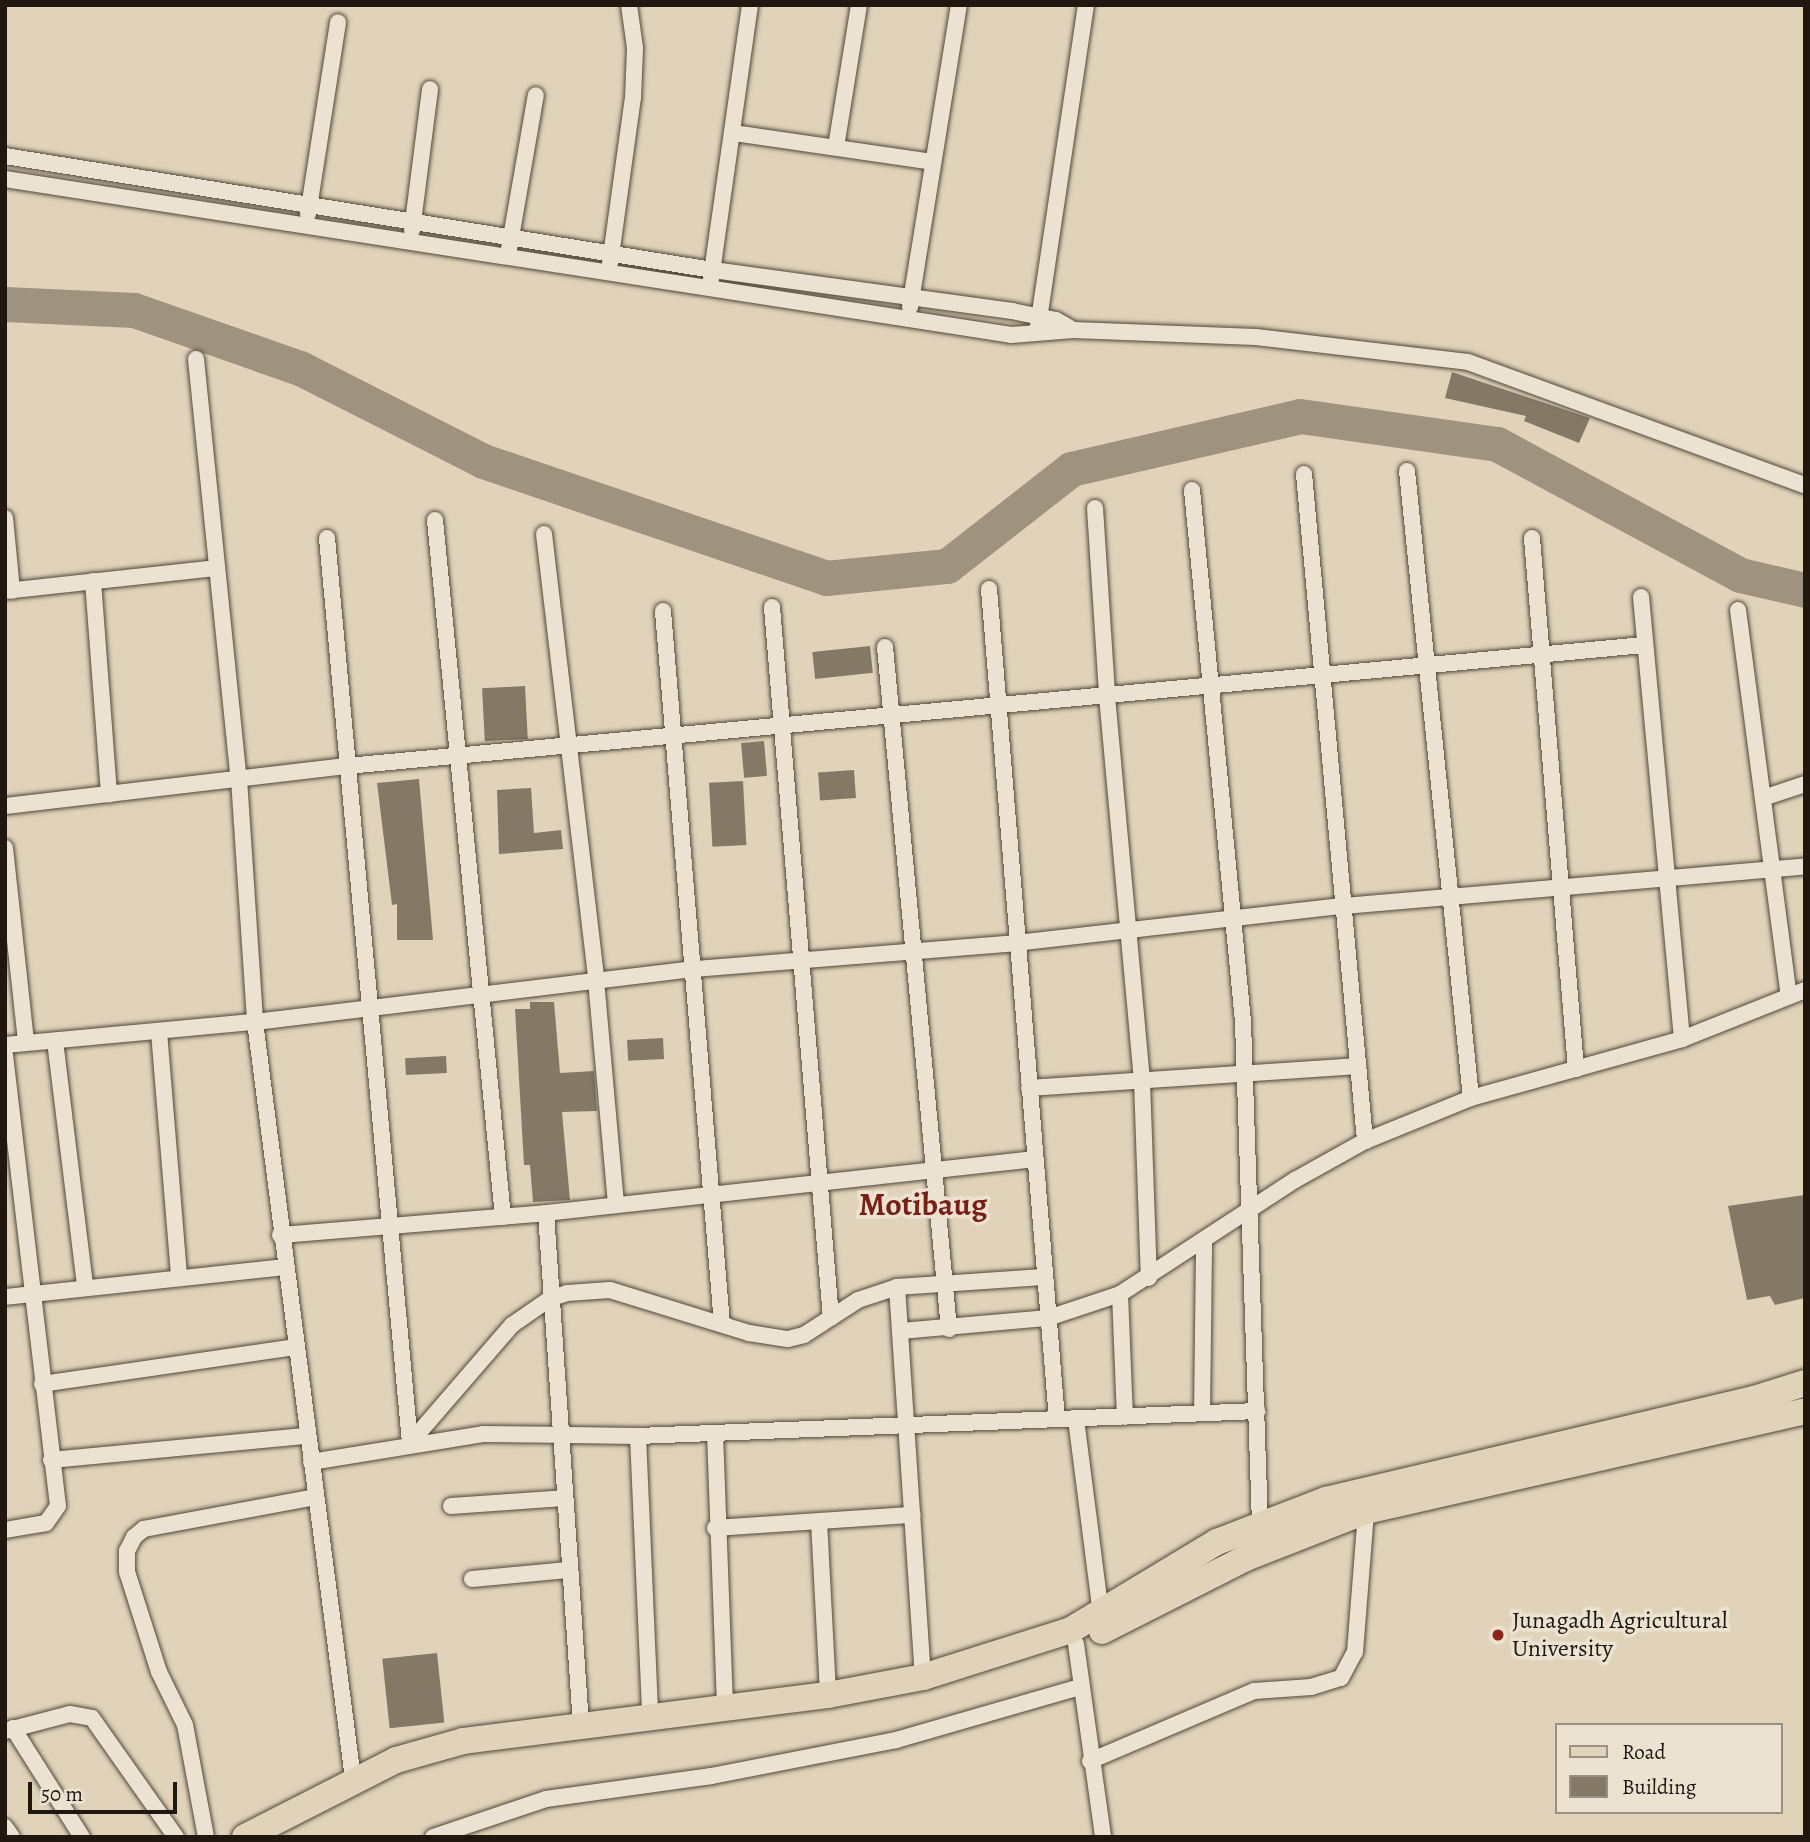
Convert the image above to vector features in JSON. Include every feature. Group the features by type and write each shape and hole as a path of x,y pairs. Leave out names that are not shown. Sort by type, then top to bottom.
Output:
{"main road":[{"path":"245,1837 353,1779 396,1760 463,1741 828,1695 923,1677 1071,1630 1101,1615 1188,1559 1260,1523 1326,1500 1754,1399 1805,1383"},
{"path":"283,1837 359,1794 435,1761 492,1749 849,1705 994,1672 1076,1644 1257,1553 1366,1511 1805,1411"}],"street":[{"path":"609,274 634,72 629,5"},
{"path":"710,289 750,5"},
{"path":"836,148 859,5"},
{"path":"908,318 959,5"},
{"path":"1036,335 1086,5"},
{"path":"305,227 338,22"},
{"path":"410,243 430,89"},
{"path":"508,258 536,95"},
{"path":"734,133 933,162"},
{"path":"5,156 511,239 1039,316 1073,330"},
{"path":"5,180 609,274 1036,335 1073,330 1256,337 1468,362 1805,485"},
{"path":"196,359 239,779 255,1022 284,1267 353,1779"},
{"path":"1407,471 1448,897 1471,1098"},
{"path":"1304,474 1366,1141"},
{"path":"1192,491 1213,685 1246,1075 1260,1523"},
{"path":"1095,508 1126,930 1142,1081 1149,1278"},
{"path":"5,518 9,591 217,568"},
{"path":"435,520 484,994 503,1217"},
{"path":"544,534 596,980 616,1205"},
{"path":"327,538 368,1007 393,1226 410,1443"},
{"path":"1532,538 1539,655 1576,1069"},
{"path":"93,582 109,794"},
{"path":"989,589 1043,1277 1057,1419"},
{"path":"1641,597 1682,1039"},
{"path":"772,607 800,962 823,1182 831,1318"},
{"path":"1738,610 1789,996"},
{"path":"663,611 676,736 722,1324"},
{"path":"5,806 347,766 1644,645"},
{"path":"885,647 889,716 949,1329"},
{"path":"1763,798 1805,784"},
{"path":"5,848 26,1042"},
{"path":"5,1045 255,1022 695,969 1016,943 1343,906 1805,866"},
{"path":"901,1331 949,1329 1048,1318 1120,1294 1251,1212 1295,1180 1366,1141 1471,1098 1682,1039 1805,990"},
{"path":"159,1032 179,1276"},
{"path":"55,1041 85,1287"},
{"path":"5,1055 58,1506 55,1515 46,1523 5,1530"},
{"path":"1029,1088 1358,1066"},
{"path":"280,1235 546,1213 1034,1159"},
{"path":"546,1213 568,1570 581,1725"},
{"path":"1202,1413 1204,1241"},
{"path":"5,1297 179,1276 284,1267"},
{"path":"410,1443 512,1325 551,1298 586,1289 610,1290 722,1324 788,1339 804,1335 858,1300 897,1287 1043,1277"},
{"path":"897,1287 923,1677"},
{"path":"1120,1294 1125,1417"},
{"path":"42,1384 295,1347"},
{"path":"311,1462 410,1443 483,1434 638,1436 1257,1411"},
{"path":"1076,1419 1101,1615"},
{"path":"715,1433 715,1528 725,1708"},
{"path":"51,1460 307,1436"},
{"path":"638,1436 650,1716"},
{"path":"206,1837 186,1725 159,1672 127,1572 127,1551 134,1537 144,1529 315,1497"},
{"path":"451,1506 564,1498"},
{"path":"1090,1761 1254,1691 1311,1687 1341,1678 1355,1652 1366,1511"},
{"path":"715,1528 913,1515"},
{"path":"820,1521 828,1695"},
{"path":"472,1579 568,1570"},
{"path":"1076,1644 1090,1761 1103,1837"},
{"path":"433,1837 546,1799 711,1776 896,1740 1080,1687"},
{"path":"82,1837 9,1730 70,1714 92,1718 176,1837"},
{"path":"5,1827 12,1837"}],"building":[{"path":"1452,372 1590,418 1579,443 1524,421 1526,416 1445,398"},
{"path":"870,646 873,673 815,679 812,652"},
{"path":"525,686 528,739 485,741 482,688"},
{"path":"764,741 767,776 744,778 741,743"},
{"path":"854,770 856,798 820,800 818,773"},
{"path":"419,779 433,940 397,940 397,904 392,905 377,783"},
{"path":"743,781 746,845 712,847 709,783"},
{"path":"531,788 534,833 561,830 563,849 499,854 497,790"},
{"path":"530,1002 554,1002 560,1073 594,1071 597,1111 562,1112 570,1200 533,1202 530,1165 524,1165 515,1009 530,1009"},
{"path":"663,1038 664,1059 628,1061 627,1040"},
{"path":"446,1056 447,1073 406,1075 405,1058"},
{"path":"1805,1195 1805,1298 1775,1305 1770,1296 1747,1300 1728,1206"},
{"path":"437,1653 444,1723 390,1728 382,1659"}],"waterway":[{"path":"5,304 134,310 300,368 483,461 826,578 947,566 1071,469 1300,416 1497,444 1740,575 1805,590"}],"place":[{"name":"Junagadh Agricultural University","path":"1498,1635"}],"district":[{"name":"Motibaug","path":"923,1204"}]}
